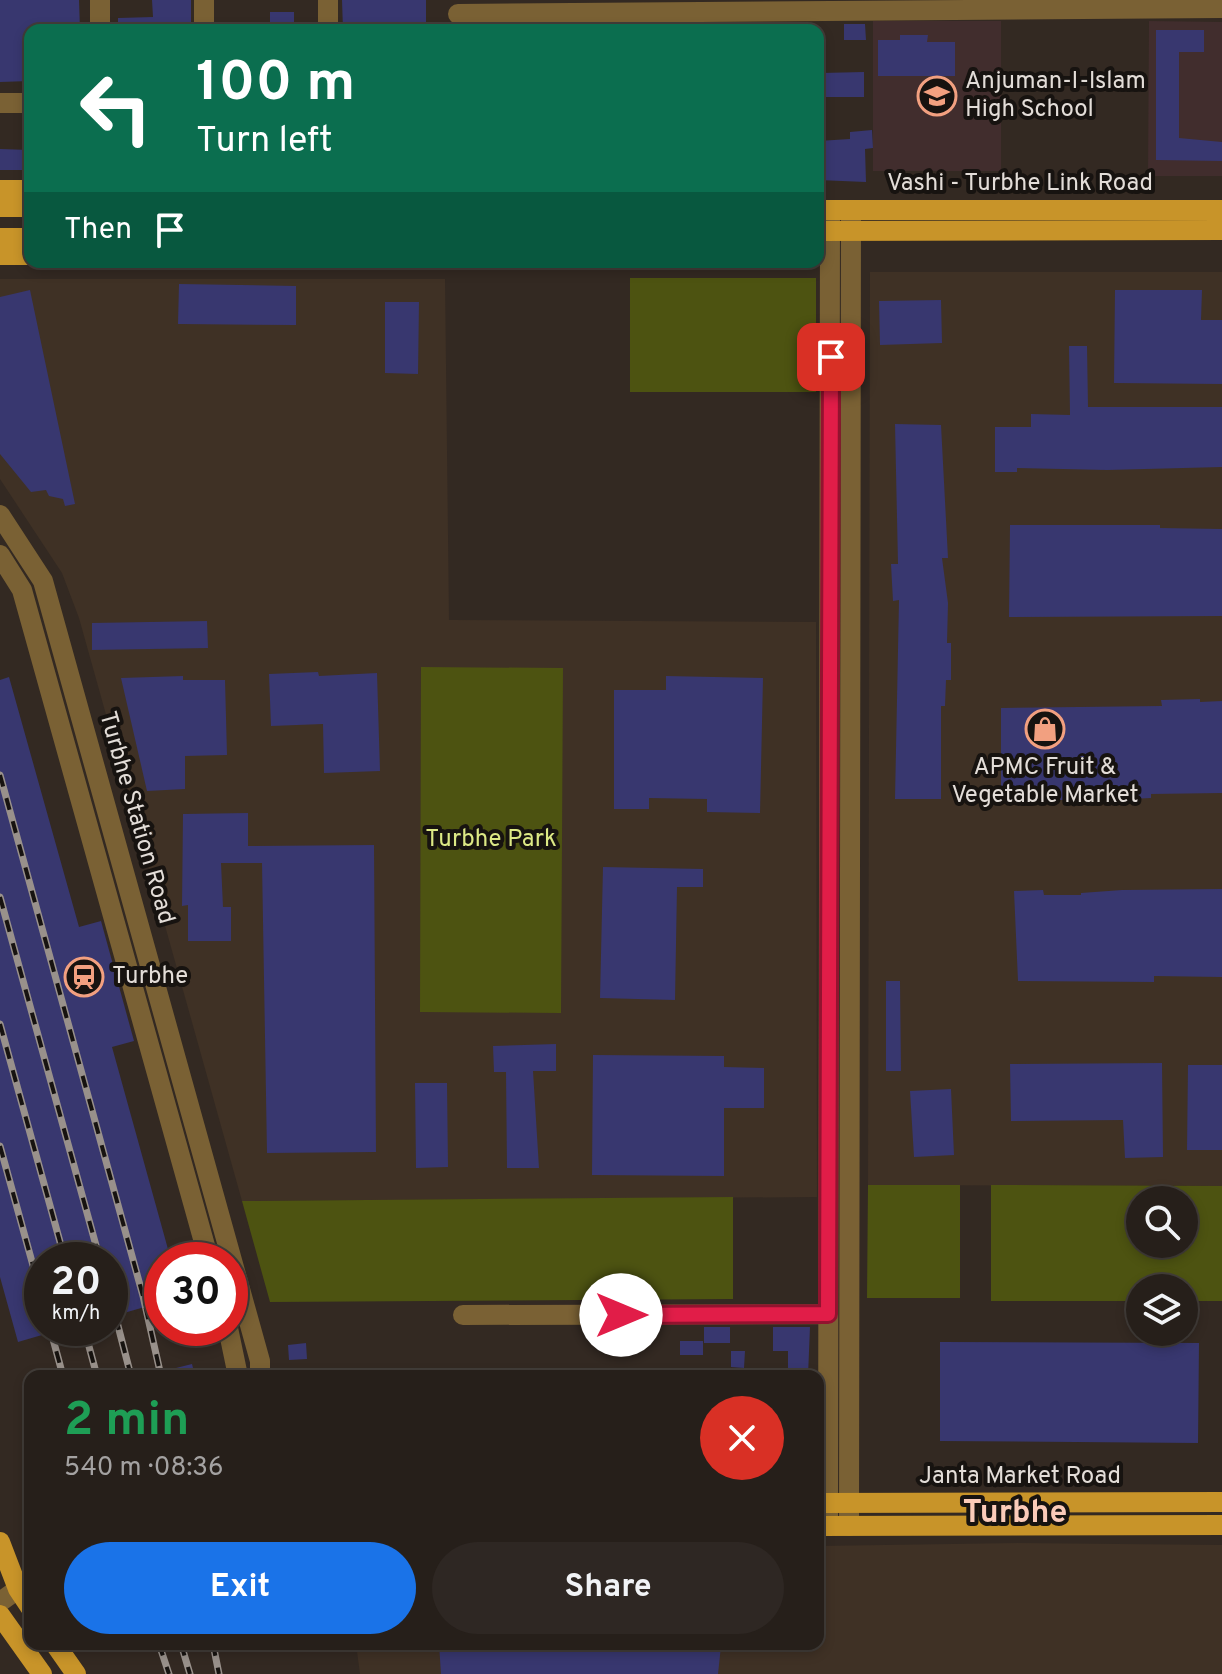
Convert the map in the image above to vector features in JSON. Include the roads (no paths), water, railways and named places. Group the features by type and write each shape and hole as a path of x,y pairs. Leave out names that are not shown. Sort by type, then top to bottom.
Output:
{"main road":[{"path":"0,190 24,190"},
{"path":"0,207 24,207"},
{"name":"Vashi - Turbhe Link Road","path":"833,220 1222,210"},
{"name":"Vashi - Turbhe Link Road","path":"833,220 1222,230"},
{"path":"0,238 24,238"},
{"path":"0,255 24,255"},
{"name":"Janta Market Road","path":"831,1503 1222,1502"},
{"name":"Janta Market Road","path":"831,1526 1222,1525"},
{"path":"0,1542 24,1598"},
{"path":"0,1615 24,1649"},
{"path":"25,1650 42,1674"},
{"path":"59,1650 76,1674"}],"street":[{"path":"100,0 100,24"},
{"path":"204,0 204,24"},
{"path":"328,0 328,24"},
{"path":"458,15 723,6 1222,8"},
{"path":"0,103 24,103"},
{"path":"831,1503 828,1314 833,220"},
{"path":"831,1526 833,220"},
{"name":"Turbhe Station Road","path":"0,515 43,581 260,1370"},
{"name":"Turbhe Station Road","path":"0,555 22,590 204,1242"},
{"path":"70,761 91,755"},
{"path":"132,986 154,979"},
{"path":"196,1217 218,1210"},
{"path":"463,1315 828,1314"},
{"path":"232,1346 237,1370"},
{"path":"0,1602 18,1589"}],"railway":[{"path":"0,775 143,1296 160,1370"},
{"path":"0,897 95,1242"},
{"path":"0,1024 60,1242"},
{"path":"0,1146 27,1242"},
{"path":"55,1346 61,1370"},
{"path":"89,1346 95,1370"},
{"path":"123,1346 129,1370"},
{"path":"161,1650 169,1674"},
{"path":"183,1650 190,1674"},
{"path":"214,1650 219,1674"}],"place":[{"name":"Anjuman-I-Islam High School","path":"937,96"},
{"name":"APMC Fruit & Vegetable Market","path":"1045,729"},
{"name":"Turbhe","path":"84,977"}],"district":[{"name":"Turbhe","path":"1015,1514"}],"park label":[{"name":"Turbhe Park","path":"491,840"}]}
